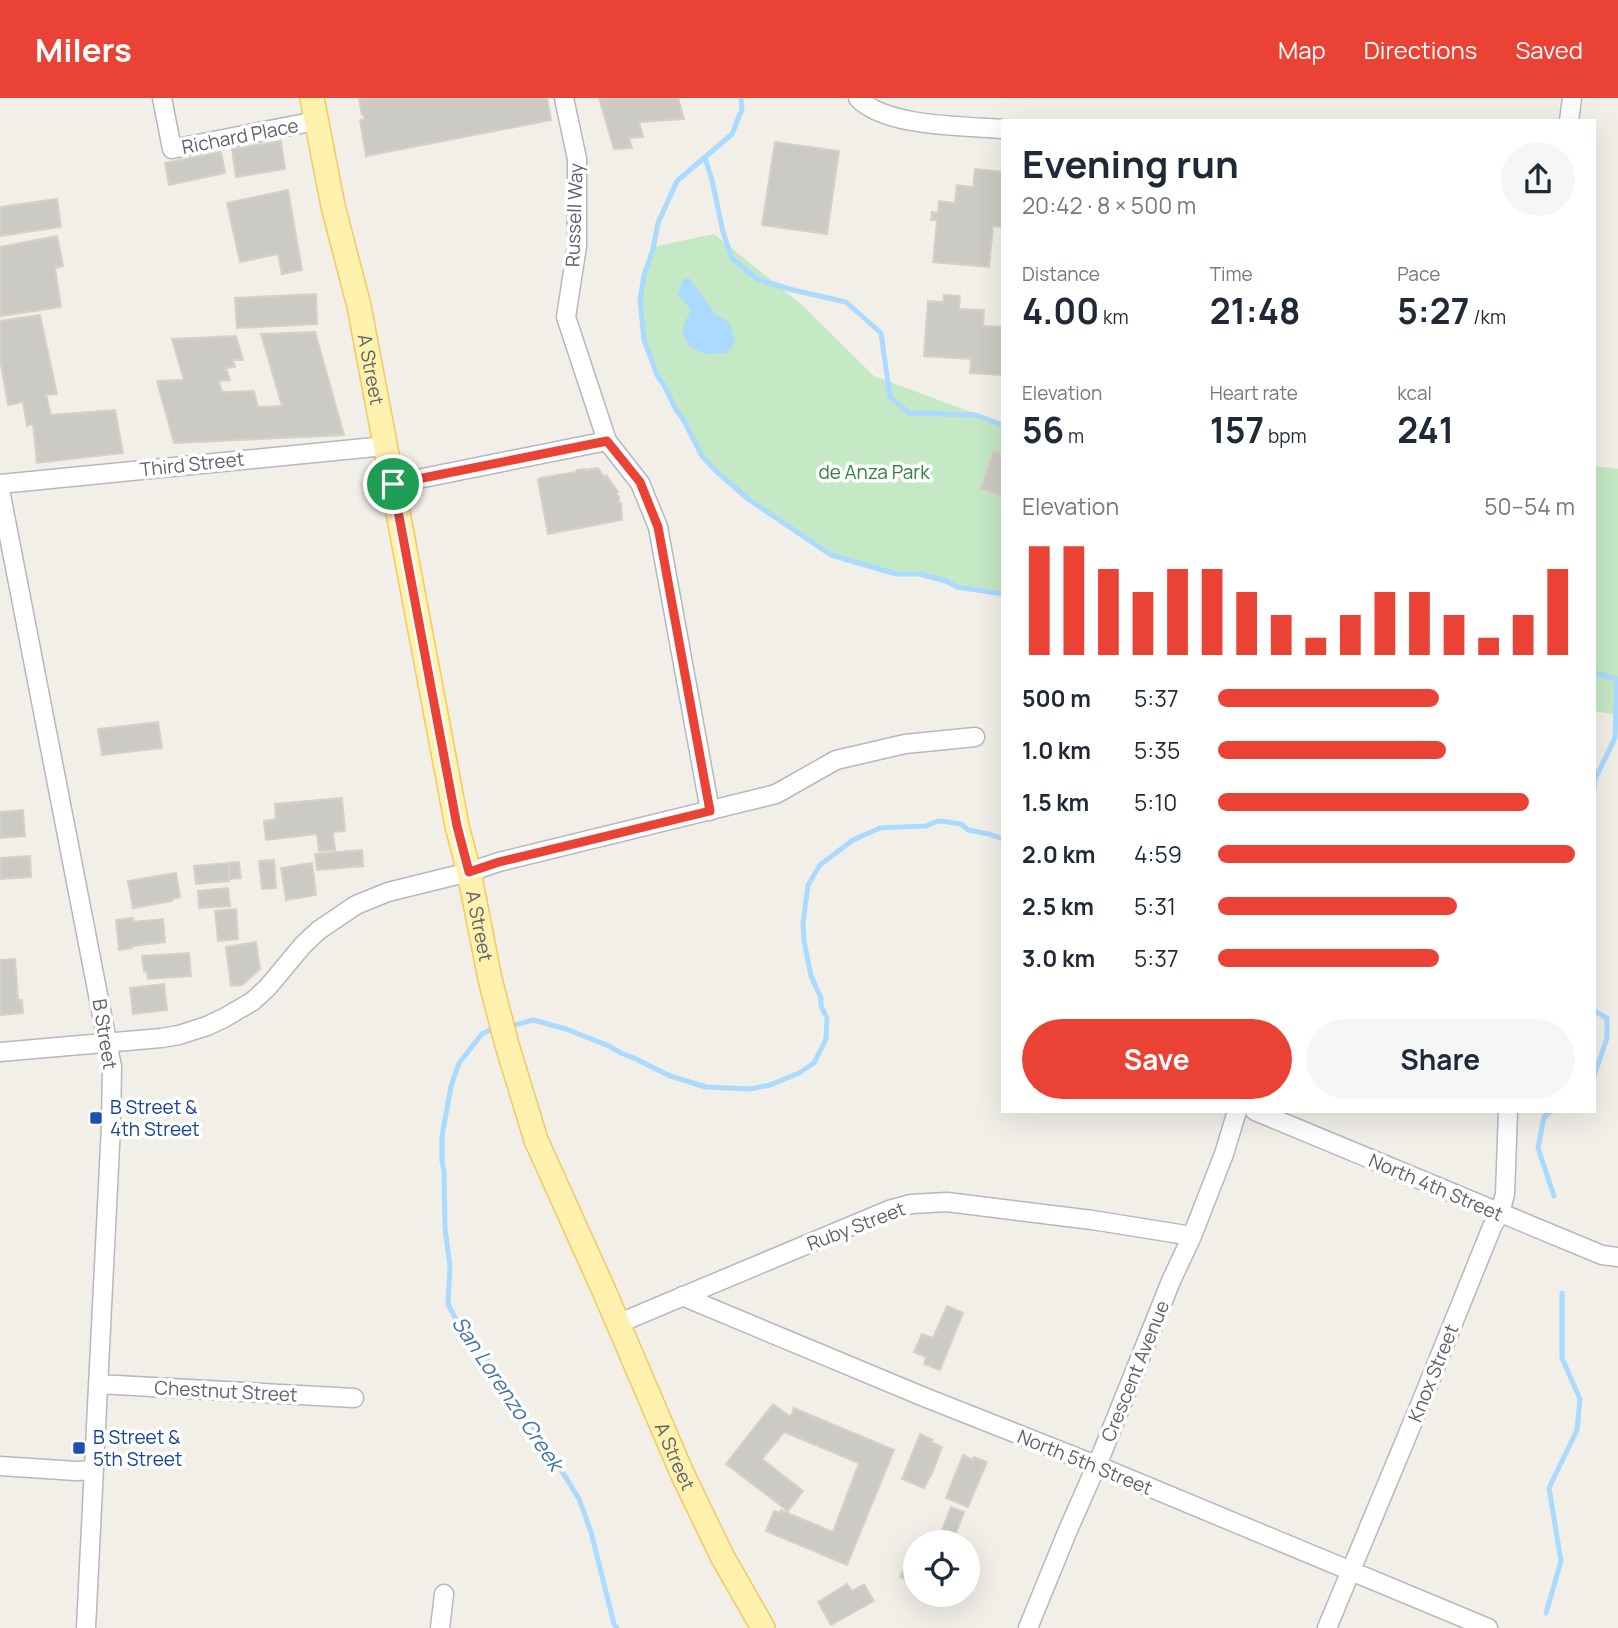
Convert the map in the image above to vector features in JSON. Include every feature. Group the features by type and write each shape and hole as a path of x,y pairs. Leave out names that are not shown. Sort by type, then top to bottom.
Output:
{"main road":[{"name":"A Street","path":"312,98 332,205 359,306 457,826 507,1045 536,1140 682,1473 722,1556 763,1628"}],"street":[{"name":"Richard Place","path":"162,98 172,149 316,121"},
{"name":"Russell Way","path":"564,98 577,159 578,246 566,317 607,441 640,482 658,527 710,811"},
{"path":"858,98 867,107 889,116 917,122 1001,130"},
{"path":"1569,119 1572,98"},
{"path":"393,484 607,441"},
{"name":"Third Street","path":"0,484 385,446"},
{"name":"B Street","path":"0,490 112,1067 86,1628"},
{"path":"0,1052 179,1035 225,1018 246,1005 261,994 319,930 356,905 388,892 776,794 836,760 905,744 975,737"},
{"name":"Crescent Avenue","path":"1028,1628 1192,1236 1224,1154 1236,1113"},
{"name":"North 4th Street","path":"1260,1113 1602,1255 1618,1257"},
{"name":"Knox Street","path":"1327,1628 1500,1213 1505,1194 1508,1113"},
{"name":"Ruby Street","path":"617,1324 889,1210 911,1204 947,1202 1092,1220 1192,1236"},
{"name":"North 5th Street","path":"682,1296 1488,1628"},
{"name":"Chestnut Street","path":"98,1384 354,1398"},
{"path":"0,1466 94,1470"},
{"path":"440,1628 444,1594"}],"green space":[{"name":"de Anza Park","path":"714,234 802,305 874,376 1001,423 1001,594 957,587 920,574 896,574 831,555 748,499 715,470 702,456 656,375 647,351 640,300 653,247"},
{"path":"1596,466 1618,469 1618,715 1596,711"}],"water":[{"path":"689,278 716,315 730,323 735,342 727,353 707,354 691,348 683,336 684,324 691,310 678,295 683,279"}],"building":[{"path":"359,98 547,98 551,120 366,156 360,120 365,119"},
{"path":"599,98 678,98 684,119 639,122 643,137 629,138 632,148 614,149"},
{"path":"281,141 285,169 236,177 232,149"},
{"path":"775,142 839,151 827,234 762,225"},
{"path":"221,152 225,173 169,185 165,163"},
{"path":"975,169 1001,172 1001,227 993,226 989,267 933,262 937,220 931,220 932,212 938,213 939,201 955,203 957,185 973,187"},
{"path":"288,190 302,270 282,274 278,254 240,262 227,203"},
{"path":"57,199 61,227 0,236 0,207"},
{"path":"57,236 63,266 55,268 61,307 1,316 0,247"},
{"path":"316,294 317,324 237,328 235,298"},
{"path":"944,295 960,296 959,309 984,310 983,326 1001,327 1001,375 970,373 971,359 924,356 928,301 943,302"},
{"path":"40,315 57,394 46,395 51,415 115,410 123,453 37,463 33,424 27,426 23,402 8,405 0,359 0,321"},
{"path":"315,332 344,435 174,443 157,381 184,380 172,339 236,336 243,360 233,360 235,367 226,368 230,380 219,381 222,392 254,391 258,407 282,406 261,334"},
{"path":"993,451 1001,453 1001,495 981,489"},
{"path":"598,468 618,492 616,493 621,503 622,520 548,534 538,480 577,470"},
{"path":"158,722 162,748 102,755 98,729"},
{"path":"342,798 345,831 333,832 335,850 319,851 317,834 266,840 264,821 276,819 275,804"},
{"path":"23,810 25,836 0,838 0,812"},
{"path":"362,850 363,866 317,870 315,854"},
{"path":"30,856 31,877 0,879 0,858"},
{"path":"274,860 276,888 262,889 259,861"},
{"path":"239,862 241,878 230,879 229,863"},
{"path":"228,863 229,881 196,884 194,866"},
{"path":"312,863 316,895 286,900 281,868"},
{"path":"176,873 180,897 133,908 128,881"},
{"path":"228,888 230,906 199,908 198,891"},
{"path":"236,909 238,939 218,941 215,911"},
{"path":"133,918 133,922 163,919 165,942 119,950 116,920"},
{"path":"256,942 260,969 242,985 231,986 226,947"},
{"path":"189,953 191,976 148,979 147,971 144,972 142,956"},
{"path":"15,959 18,1000 22,1000 23,1013 0,1015 0,960"},
{"path":"164,984 167,1010 133,1014 130,988"},
{"path":"947,1306 963,1313 940,1370 924,1364 926,1357 914,1352 922,1334 933,1338"},
{"path":"773,1404 791,1417 794,1408 894,1450 847,1565 766,1531 774,1511 780,1513 781,1510 833,1532 859,1463 784,1432 762,1459 803,1491 788,1511 726,1464"},
{"path":"920,1434 942,1447 924,1488 902,1479"},
{"path":"963,1455 987,1462 968,1507 946,1498"},
{"path":"951,1507 964,1512 957,1530 942,1530"},
{"path":"847,1584 852,1591 864,1584 874,1601 831,1625 818,1602"}],"waterway":[{"name":"San Lorenzo Creek","path":"741,98 742,109 732,134 677,181 658,223 640,300 644,340 657,375 702,456 715,470 748,499 831,555 896,574 920,574 957,587 1001,594"},
{"path":"705,158 732,258 757,279 846,302 881,333 890,397 909,413 976,415 1001,424"},
{"path":"1596,674 1617,679"},
{"path":"1596,777 1615,738 1617,679"},
{"name":"San Lorenzo Creek","path":"507,1027 533,1020 566,1029 609,1046 670,1076 706,1087 750,1089 770,1085 799,1073 814,1063 826,1039 827,1018 811,976 803,923 808,885 820,865 853,840 880,828 926,826 938,821 961,824 968,830 1001,838"},
{"path":"1596,1012 1607,1018 1607,1038 1596,1070"},
{"name":"San Lorenzo Creek","path":"498,1029 482,1034 459,1063 451,1086 442,1136 445,1229 450,1266 448,1304 463,1333 500,1377 507,1392 541,1437 579,1499 591,1532 617,1628"},
{"path":"1549,1113 1544,1117 1538,1148 1554,1196"},
{"path":"1546,1613 1561,1561 1549,1488 1577,1430 1580,1399 1562,1358 1562,1293"}],"place":[{"name":"B Street & 4th Street","path":"96,1118"},
{"name":"B Street & 5th Street","path":"79,1448"}],"route":[{"path":"607,441 640,482 658,527 710,811 499,862 469,872 457,826 393,484 607,441"}]}
